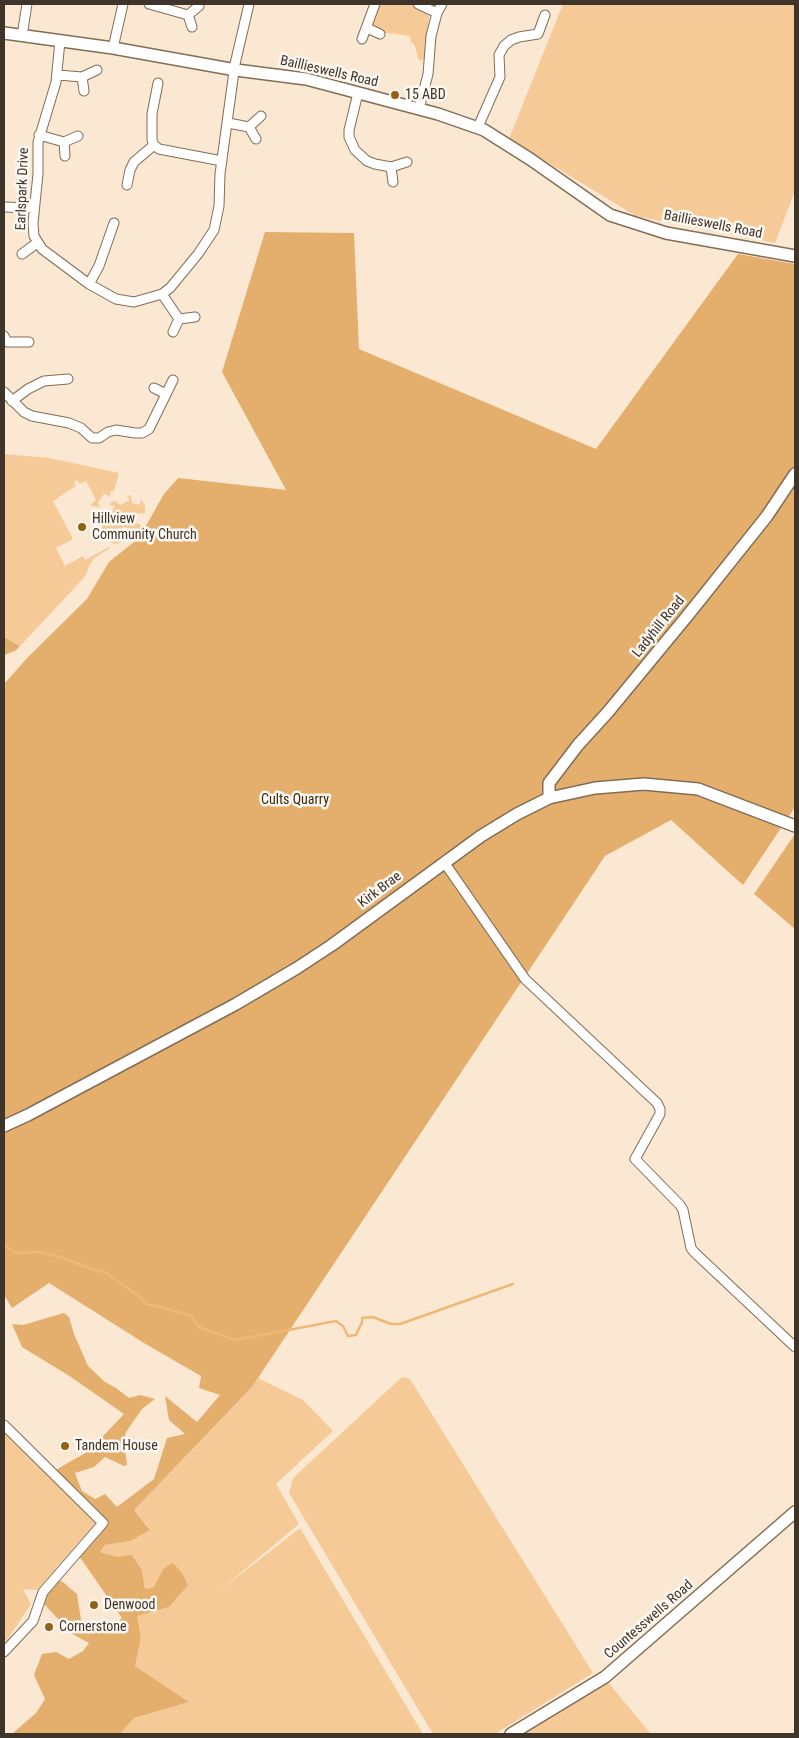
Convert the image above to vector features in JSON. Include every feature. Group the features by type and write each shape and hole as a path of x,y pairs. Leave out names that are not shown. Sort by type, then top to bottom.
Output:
{"street":[{"path":"22,36 26,4"},
{"path":"113,48 123,4"},
{"path":"149,4 188,14"},
{"path":"179,320 162,294 170,288 196,258 214,230 219,206 222,161 238,47 249,4"},
{"path":"362,39 375,4"},
{"path":"418,4 437,13"},
{"path":"419,109 427,80 431,36 437,13 442,4"},
{"path":"188,14 199,6"},
{"path":"188,14 192,27"},
{"path":"478,128 500,77 500,55 504,46 511,40 538,34 546,15"},
{"path":"366,28 380,34"},
{"name":"Baillieswells Road","path":"4,33 113,48 236,70 306,79 438,114 478,128 530,159 610,214 666,233 795,256"},
{"name":"Earlspark Drive","path":"60,41 58,75 54,93 39,135 33,223 34,236 37,243 48,254 89,284 116,300 134,302 162,294"},
{"path":"58,75 82,77 96,70"},
{"path":"82,77 84,91"},
{"path":"158,83 152,114 152,140 154,145 159,149 222,161"},
{"path":"358,93 349,130 351,142 355,150 367,161 375,164 392,167 407,162"},
{"path":"249,127 260,116"},
{"path":"228,123 249,127 256,139"},
{"name":"Earlspark Drive","path":"39,135 64,142"},
{"path":"65,156 64,142 78,136"},
{"path":"127,185 134,162 154,145"},
{"path":"392,167 393,182"},
{"path":"4,207 34,208"},
{"path":"89,284 99,266 114,223"},
{"name":"Earlspark Drive","path":"22,254 37,243"},
{"path":"179,320 195,317"},
{"path":"173,332 179,320"},
{"path":"5,341 29,342"},
{"path":"12,401 28,389 44,381 68,379"},
{"path":"4,392 24,412 32,416 69,423 81,428 92,438 99,438 108,432 116,430 142,433 148,429 173,380"},
{"path":"154,388 166,394"},
{"name":"Ladyhill Road","path":"548,798 549,783 578,745 608,712 767,516 795,474"},
{"name":"Kirk Brae","path":"4,1126 186,1031 282,978 481,836 548,798 595,788 644,784 698,789 795,826"},
{"path":"444,862 525,979 657,1103 660,1108 660,1114 636,1160 683,1210 691,1248 694,1252 795,1347"},
{"path":"4,1425 103,1523 43,1592 33,1621 4,1652"},
{"name":"Countesswells Road","path":"511,1734 605,1677 795,1512"}],"shaded area":[{"path":"379,4 413,4 417,10 429,17 424,59 419,61 410,36 381,32 375,29 372,21"},
{"path":"563,4 795,4 795,191 775,243 636,216 509,139"},
{"path":"4,454 49,458 119,473 114,491 111,491 110,496 104,494 98,502 100,508 90,505 96,500 86,481 80,484 77,480 74,482 76,486 53,501 73,539 56,548 65,566 83,556 85,560 110,548 94,558 86,575 20,646 4,637"},
{"path":"131,496 132,503 140,505 141,499 145,506 145,513 135,514 132,521 145,527 139,538 132,538 133,529 123,527 117,538 123,539 122,541 117,544 112,543 103,530 100,519 104,515 110,516 115,506 110,505 111,502 115,501 120,505 130,500 127,497"},
{"path":"402,1377 410,1379 593,1673 495,1734 433,1734 289,1493 293,1478"},
{"path":"258,1378 303,1400 333,1431 276,1484 299,1524 218,1592 300,1528 423,1734 120,1734 134,1718 189,1702 135,1666 141,1638 137,1616 169,1607 163,1569 154,1587 145,1589 142,1571 118,1557 100,1552 105,1545 130,1541 150,1529 134,1510 252,1387"},
{"path":"4,1425 99,1519 37,1590 23,1589 31,1604 4,1643"},
{"path":"607,1681 651,1734 520,1734"}],"green space":[{"name":"Cults Quarry","path":"265,232 354,233 359,349 596,449 738,254 795,264 795,807 743,885 671,820 605,856 252,1387 134,1510 150,1530 130,1541 105,1545 100,1552 118,1557 132,1555 142,1571 145,1589 154,1587 163,1569 173,1563 182,1573 188,1585 169,1607 137,1616 141,1638 135,1666 189,1702 134,1718 120,1734 12,1734 36,1713 45,1699 34,1675 42,1654 56,1652 69,1659 83,1651 89,1643 65,1630 59,1620 43,1603 54,1579 63,1582 77,1594 81,1620 89,1626 109,1631 122,1618 77,1553 99,1519 52,1472 89,1451 124,1414 71,1377 22,1347 12,1324 23,1325 64,1313 69,1317 88,1366 105,1382 129,1398 140,1395 155,1399 142,1409 126,1432 124,1443 127,1465 124,1466 105,1457 94,1467 75,1473 82,1491 95,1499 105,1494 117,1507 154,1479 167,1438 185,1434 169,1420 165,1396 197,1422 220,1395 199,1388 201,1376 144,1343 49,1283 12,1308 4,1295 4,684 28,657 87,599 109,562 139,538 164,494 178,478 286,490 222,372"},
{"path":"4,637 20,646 15,651 4,655"},
{"path":"795,834 795,929 754,894"}],"waterway":[{"path":"4,1245 16,1253 39,1252 64,1258 106,1273 147,1304 190,1315 199,1327 235,1340 336,1321 343,1326 348,1336 356,1335 362,1318 373,1317 391,1324 400,1324 513,1284"}],"place":[{"name":"15 ABD","path":"395,95"},
{"name":"Hillview Community Church","path":"82,527"},
{"name":"Tandem House","path":"65,1446"},
{"name":"Denwood","path":"94,1605"},
{"name":"Cornerstone","path":"49,1627"}]}
